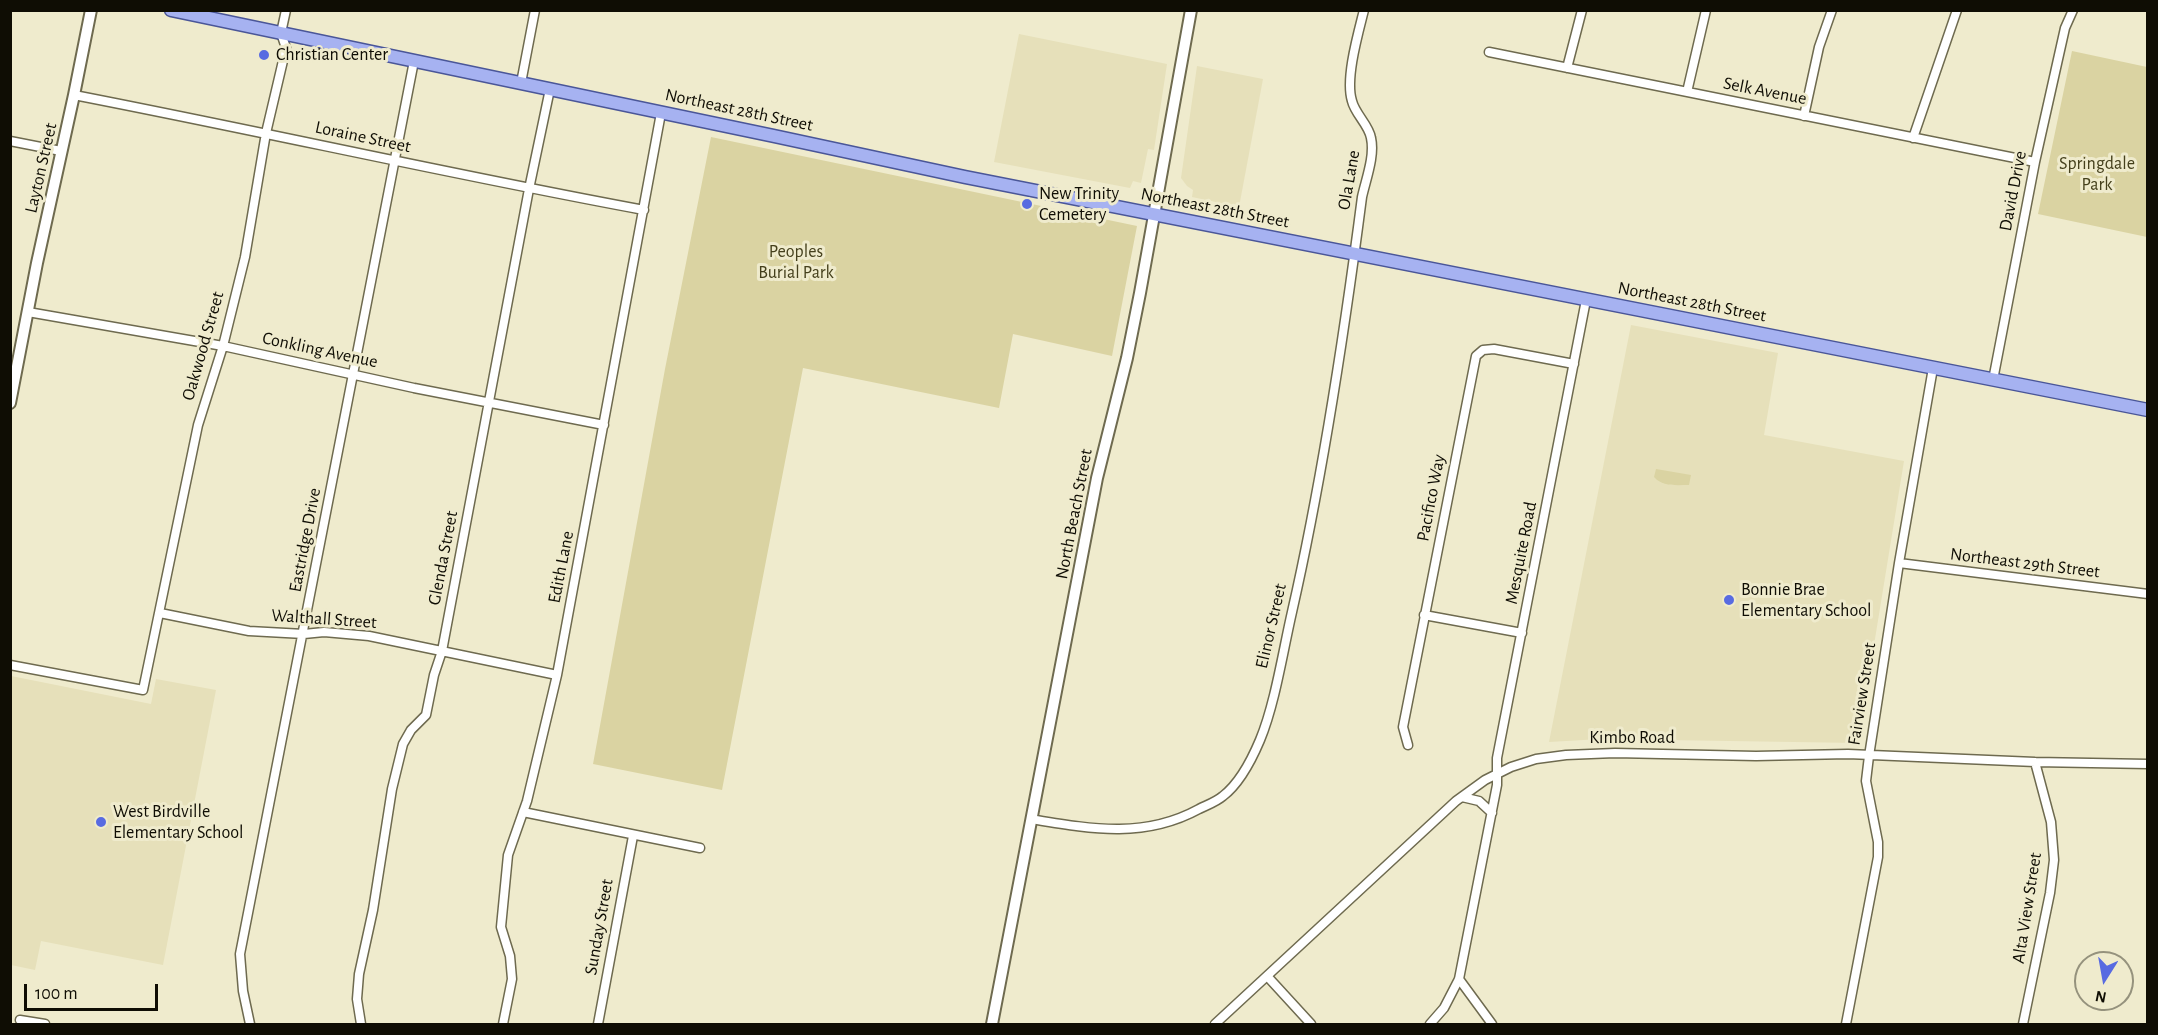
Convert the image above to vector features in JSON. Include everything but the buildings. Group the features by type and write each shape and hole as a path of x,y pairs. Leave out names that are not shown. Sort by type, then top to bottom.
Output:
{"main road":[{"name":"Layton Street","path":"10,403 91,10"},
{"name":"Northeast 28th Street","path":"171,10 965,177 2148,410"},
{"name":"North Beach Street","path":"992,1024 1097,478 1127,358 1191,10"}],"street":[{"name":"Oakwood Street","path":"10,665 143,690 198,425 223,346 244,257 266,133 286,48 281,33 286,10"},
{"path":"521,83 535,10"},
{"name":"Ola Lane","path":"1354,254 1362,196 1372,148 1371,137 1352,102 1350,92 1352,62 1364,10"},
{"path":"1567,68 1582,10"},
{"path":"1687,92 1706,10"},
{"path":"1804,116 1819,47 1832,10"},
{"path":"1913,138 1957,10"},
{"name":"David Drive","path":"1993,380 2035,162 2065,28 2073,10"},
{"name":"Selk Avenue","path":"1489,52 2035,162"},
{"name":"Eastridge Drive","path":"250,1024 243,991 240,954 414,61"},
{"name":"Glenda Street","path":"361,1024 357,999 359,974 373,910 392,789 403,744 411,730 426,716 434,675 442,651 550,89"},
{"name":"Loraine Street","path":"75,95 529,189 644,210"},
{"name":"Edith Lane","path":"503,1024 512,979 510,956 501,927 508,855 523,812 557,675 661,113"},
{"path":"10,141 61,151"},
{"name":"Elinor Street","path":"1031,819 1112,830 1137,830 1162,825 1187,816 1224,796 1243,774 1260,739 1270,708 1303,561 1354,254"},
{"name":"Mesquite Road","path":"1430,1024 1444,1008 1459,979 1497,785 1497,758 1586,300"},
{"name":"Conkling Avenue","path":"28,312 223,346 489,403 604,425"},
{"name":"Pacifico Way","path":"1408,745 1403,727 1476,356 1483,350 1494,349 1574,364"},
{"name":"Fairview Street","path":"1846,1024 1878,857 1878,842 1866,781 1869,756 1899,563 1933,368"},
{"name":"Northeast 29th Street","path":"1899,563 2148,594"},
{"name":"Walthall Street","path":"160,613 249,631 304,634 324,632 369,636 557,675"},
{"path":"1425,615 1522,633"},
{"name":"Kimbo Road","path":"1215,1024 1462,797 1497,774 1536,759 1566,754 1615,753 1756,756 1848,754 2148,764"},
{"name":"Alta View Street","path":"2023,1024 2050,893 2054,860 2051,822 2035,762"},
{"path":"1462,797 1479,801 1492,813"},
{"path":"523,812 700,848"},
{"name":"Sunday Street","path":"598,1024 633,836"},
{"path":"1267,976 1311,1024"},
{"path":"1459,979 1492,1024"},
{"path":"20,1020 45,1024"}],"shaded area":[{"path":"1019,34 1167,64 1154,150 1148,149 1141,183 1133,181 1130,188 994,162"},
{"path":"1197,66 1263,79 1239,207 1192,197 1193,190 1181,178"},
{"name":"Bonnie Brae Elementary School","path":"1631,325 1778,353 1764,435 1904,461 1858,743 1601,739 1549,742"},
{"name":"West Birdville Elementary School","path":"11,676 151,704 156,679 216,690 163,965 41,941 35,970 11,965"}],"green space":[{"name":"Springdale Park","path":"2072,51 2147,67 2147,237 2038,214"},
{"name":"Peoples Burial Park","path":"711,137 1137,226 1112,356 1013,334 999,408 803,368 722,790 593,764 665,369"},
{"path":"1656,469 1691,475 1689,485 1670,485 1661,482 1654,477"}],"place":[{"name":"Christian Center","path":"264,55"},
{"name":"New Trinity Cemetery","path":"1027,204"},
{"name":"Bonnie Brae Elementary School","path":"1729,600"},
{"name":"West Birdville Elementary School","path":"101,822"}]}
